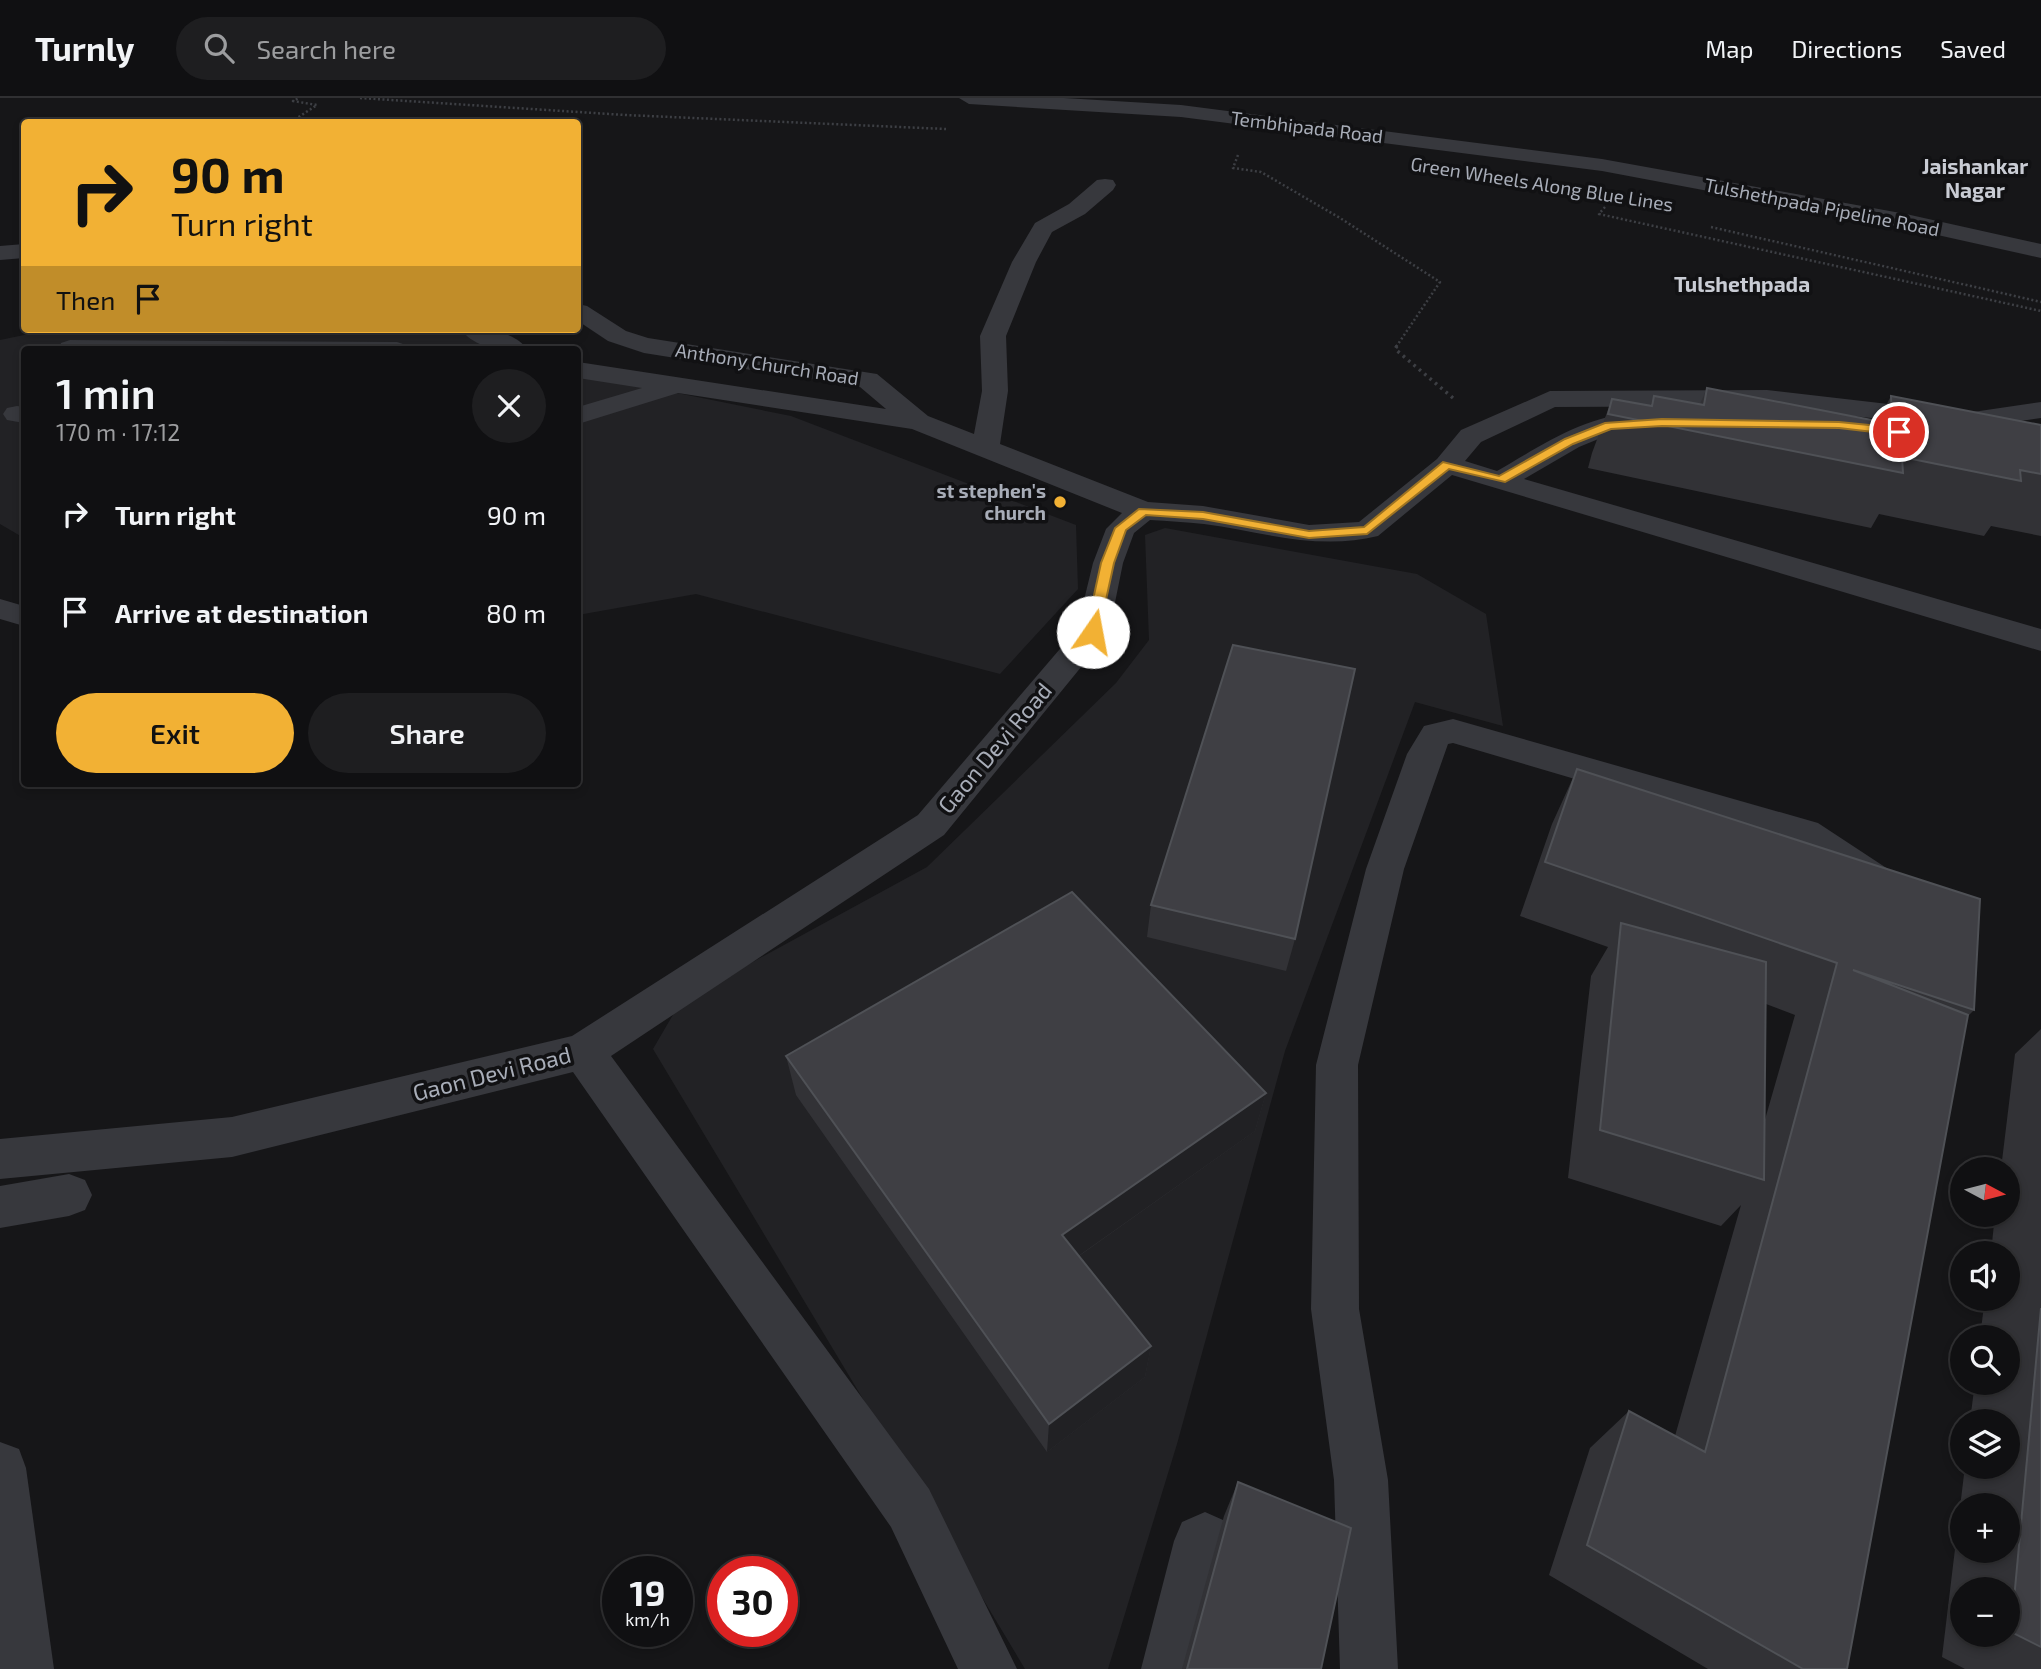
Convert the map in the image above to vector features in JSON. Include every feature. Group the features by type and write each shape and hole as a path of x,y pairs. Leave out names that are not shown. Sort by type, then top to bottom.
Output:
{"street":[{"name":"Tembhipada Road","path":"969,98 1181,111 1602,165"},
{"name":"Tulshethpada Pipeline Road","path":"1602,165 1906,221 2041,251"},
{"path":"985,449 995,391 993,336 1024,262 1043,228 1077,209 1105,185"},
{"path":"0,253 21,251"},
{"name":"Anthony Church Road","path":"581,313 617,335 644,345 868,380 918,422 1143,511"},
{"path":"481,333 506,346"},
{"path":"581,371 918,422"},
{"path":"581,415 673,386"},
{"path":"1143,511 1203,515 1309,534 1367,530 1447,465 1471,436 1550,399 1767,398 1966,421 2029,440"},
{"path":"1966,421 2041,410"},
{"path":"1501,480 1569,441 1609,425 1662,422 1839,425 1899,432 1951,445"},
{"path":"1447,465 2041,640"},
{"name":"Gaon Devi Road","path":"0,1159 232,1137 583,1052 931,825 1093,632 1108,563 1121,528 1143,511"},
{"path":"0,608 21,615"},
{"path":"1369,1669 1361,1480 1335,1309 1336,1065 1385,869 1425,754 1436,735 1453,731 1805,833 1908,902"},
{"path":"583,1052 910,1508 988,1669"},
{"path":"0,1207 69,1195"},
{"path":"0,1468 25,1669"},
{"path":"1170,1669 1201,1541 1205,1539 1213,1542"}],"path":[{"path":"296,119 317,105 293,101 299,98"},
{"path":"360,98 611,114 954,130"},
{"path":"1238,154 1233,168 1261,172 1340,218 1440,282 1395,349 1489,428"},
{"name":"Green Wheels Along Blue Lines","path":"1616,209 1605,207 1600,214 2041,312"},
{"name":"Green Wheels Along Blue Lines","path":"1702,225 2041,302"}],"shaded area":[{"path":"34,333 468,333 489,346 21,346 21,536 0,524 0,340"},
{"path":"581,374 791,416 1076,525 1078,589 1000,674 696,594 581,614"},
{"path":"1165,528 1417,574 1486,614 1503,726 1415,702 1285,1051 1177,1444 1108,1669 1025,1669 653,1049 681,1001 927,867 1116,683 1149,640 1145,535"}],"building":[{"path":"1707,388 1892,424 1891,396 2041,425 2041,474 2020,470 2021,481 1902,457 1903,473 1608,414 1612,399 1652,406 1654,396 1704,405"},
{"path":"1233,645 1355,669 1295,939 1151,905"},
{"path":"1577,769 1980,899 1974,1010 1853,970 1968,1015 1847,1669 1803,1669 1587,1545 1629,1411 1705,1452 1837,963 1545,862"},
{"path":"1072,892 1266,1093 1062,1235 1151,1346 1049,1424 786,1056"},
{"path":"1621,923 1766,962 1764,1180 1600,1130"},
{"path":"2041,1308 2041,1647 2020,1636 2020,1577 2016,1577 2017,1563 2020,1563 2020,1535"},
{"path":"1238,1482 1351,1528 1321,1669 1187,1669"}],"place":[{"name":"st stephen's church","path":"1060,502"}],"district":[{"name":"Jaishankar Nagar","path":"1975,179"},
{"name":"Tulshethpada","path":"1742,285"}],"route":[{"path":"1093,632 1108,563 1121,528 1143,511 1203,515 1309,534 1367,530 1447,465 1501,480 1569,441 1609,425 1662,422 1839,425 1899,432"}]}
